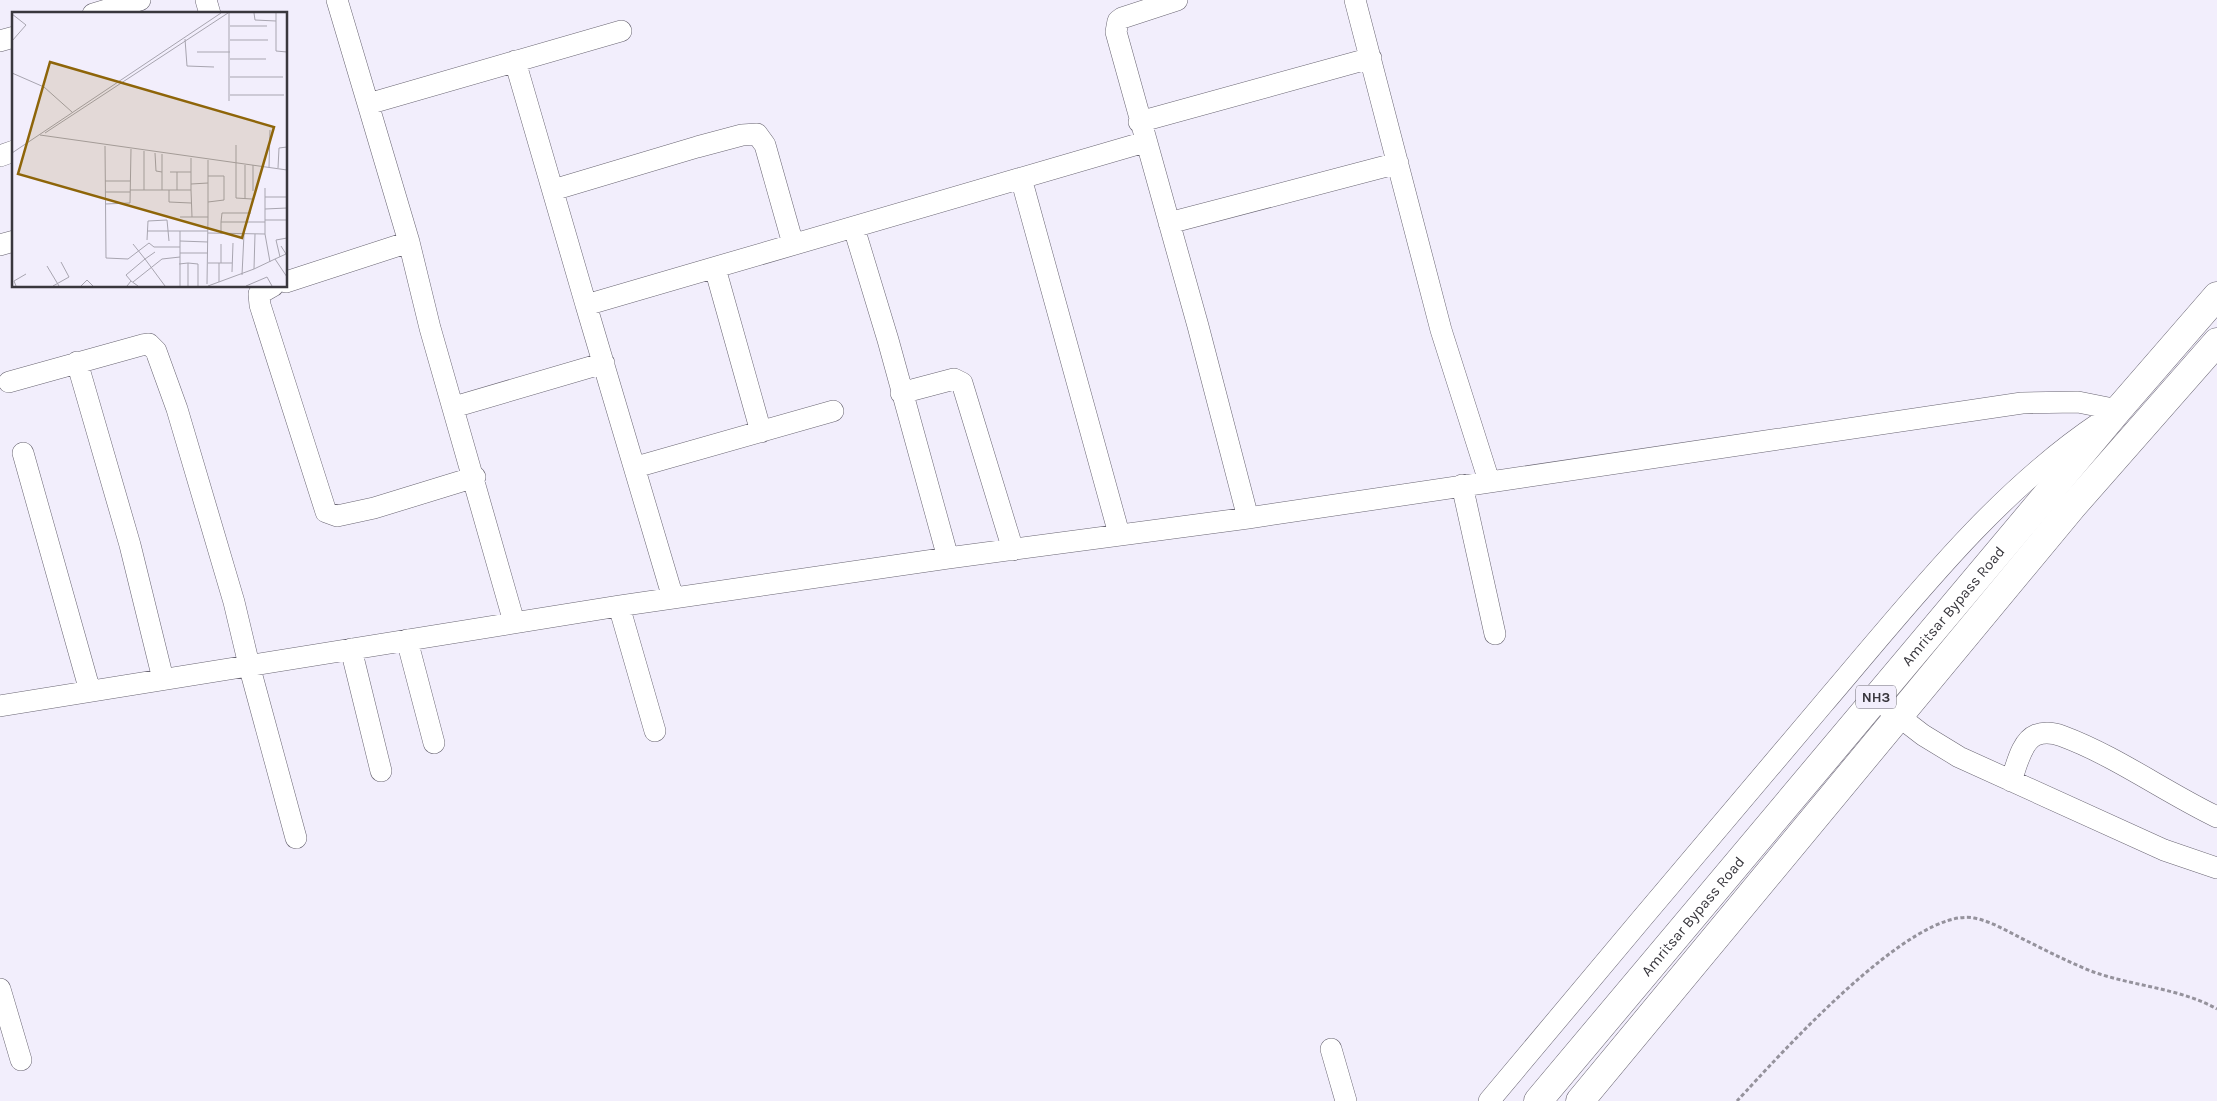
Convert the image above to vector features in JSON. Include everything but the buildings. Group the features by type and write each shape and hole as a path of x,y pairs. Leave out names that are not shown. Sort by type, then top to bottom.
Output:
{"highway":[{"name":"Amritsar Bypass Road","path":"1538,1101 1875,698 2118,410 2217,296"},
{"name":"Amritsar Bypass Road","path":"1580,1101 2072,507 2217,342"}],"street":[{"path":"99,12 140,0"},
{"path":"337,0 409,242 430,328 475,477 514,622"},
{"path":"1177,0 1122,18 1116,25 1118,45 1248,518"},
{"path":"1355,0 1441,330 1489,481"},
{"path":"368,104 621,31"},
{"path":"1139,122 1371,58"},
{"path":"515,61 673,598"},
{"path":"553,190 697,146 742,135 757,134 766,145 793,244"},
{"path":"586,306 1145,142"},
{"path":"0,156 12,152"},
{"path":"1168,223 1398,163"},
{"path":"1021,178 1119,534"},
{"path":"854,228 888,340 901,393 948,558"},
{"path":"288,281 409,242"},
{"path":"715,268 761,432"},
{"path":"270,288 259,294 260,305 326,512 337,516 374,508 475,477"},
{"path":"9,382 149,344 156,351 177,409 232,592 249,665 296,838"},
{"path":"77,362 130,545 163,679"},
{"path":"454,408 604,363"},
{"path":"901,393 954,379 962,383 1013,550"},
{"path":"0,706 673,598 1119,534 1248,518 2022,403 2078,402 2118,410"},
{"path":"1489,1101 1960,543 2069,443 2118,410"},
{"path":"636,467 833,412"},
{"path":"23,453 90,691"},
{"path":"1462,485 1495,634"},
{"path":"620,606 655,731"},
{"path":"407,640 434,743"},
{"path":"351,649 380,771"},
{"path":"1875,698 1900,715 1923,735 1959,757 2164,850 2217,868"},
{"path":"2011,781 2024,747 2034,736 2047,733 2061,736 2104,756 2217,817"},
{"path":"0,989 21,1060"},
{"path":"1331,1049 1346,1101"}],"path":[{"path":"1737,1101 1809,1024 1874,965 1931,928 1952,919 1973,918 1992,923 2070,963 2116,981 2157,988 2217,1009"}]}
